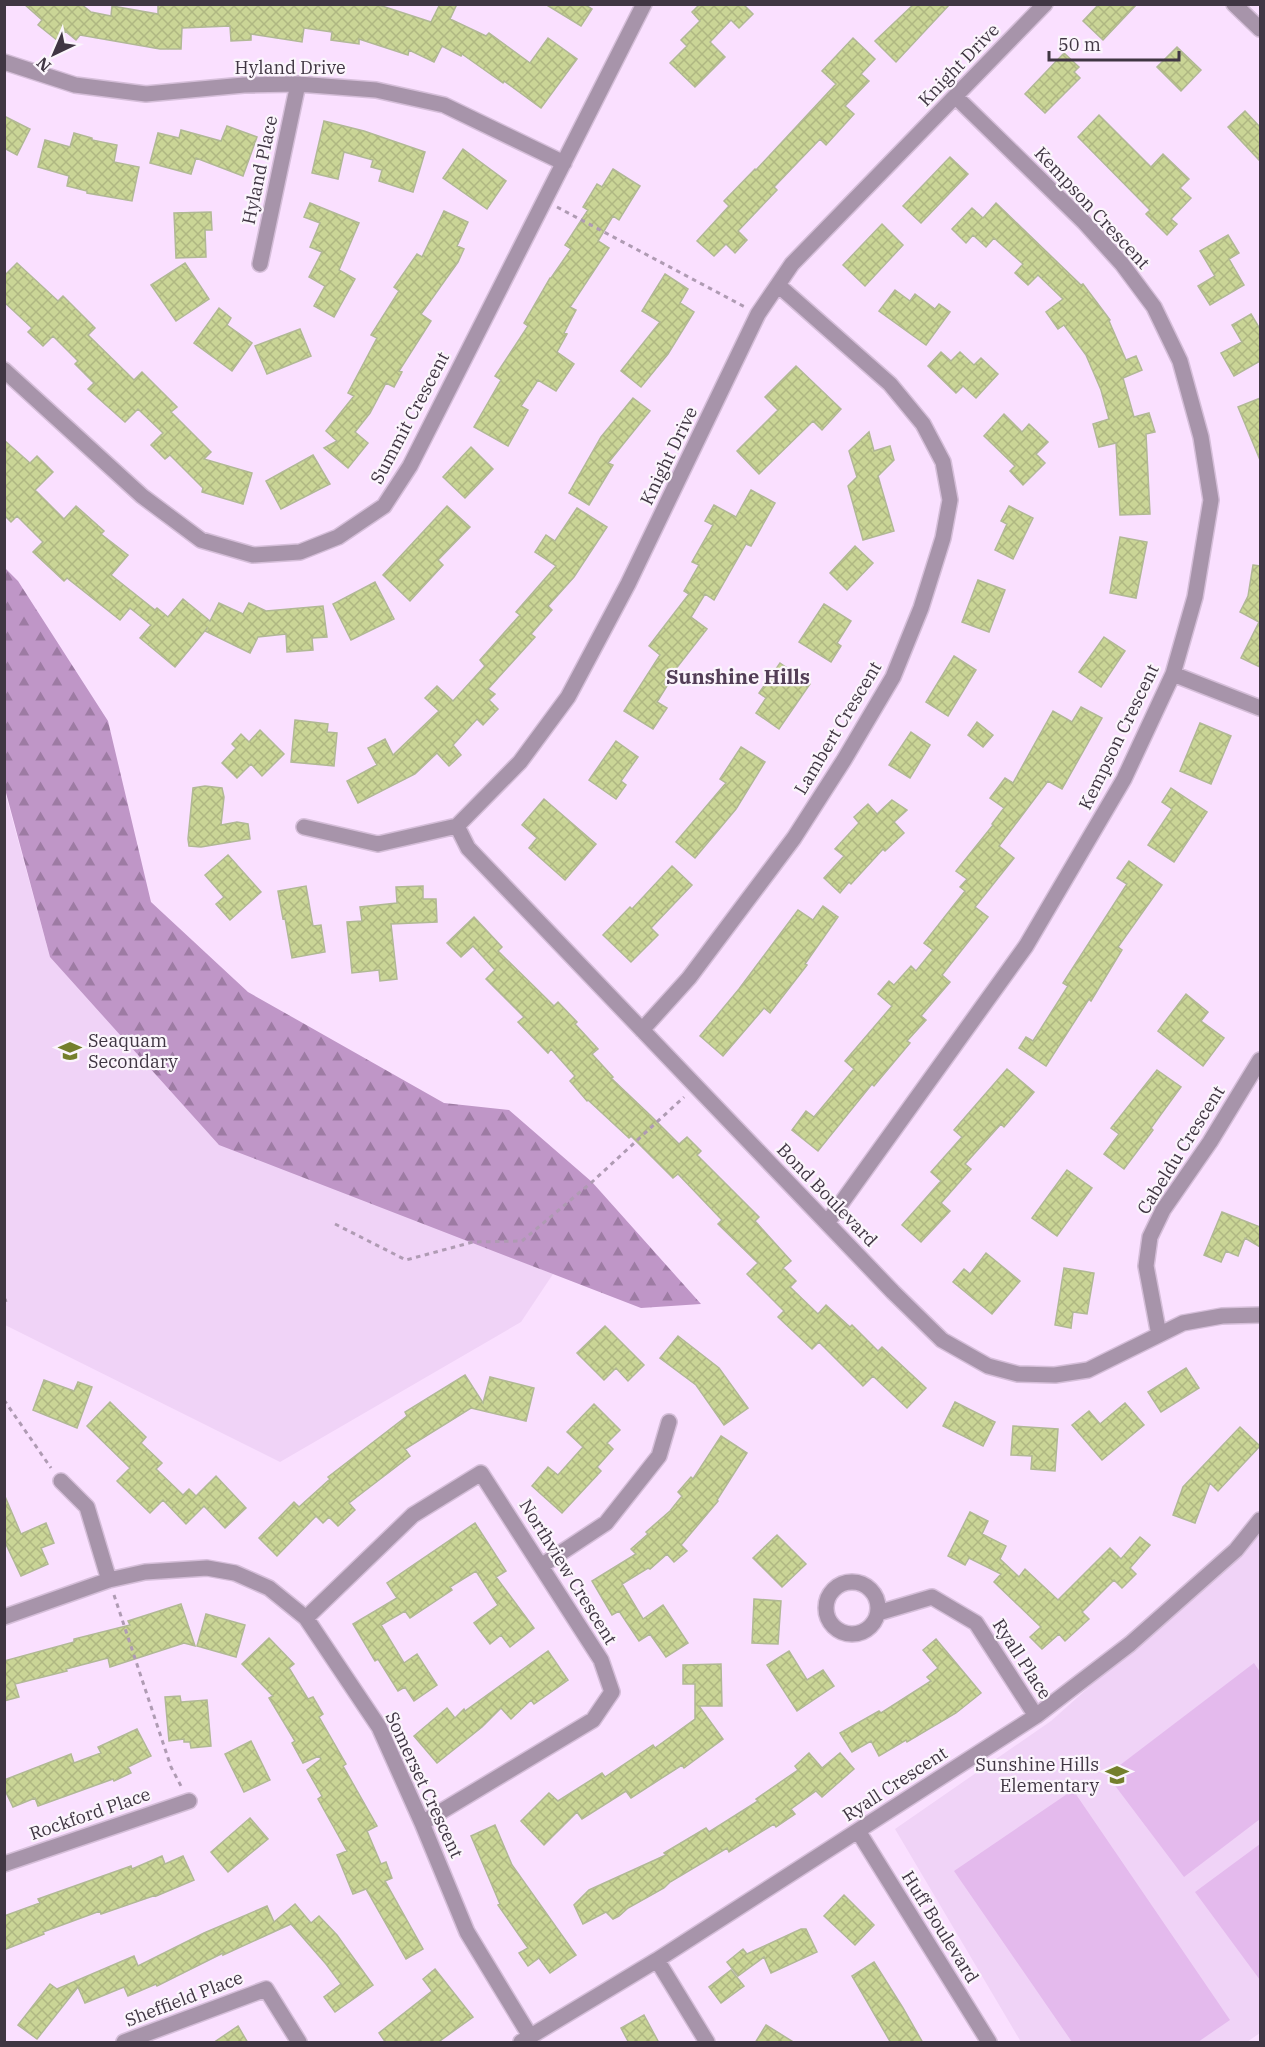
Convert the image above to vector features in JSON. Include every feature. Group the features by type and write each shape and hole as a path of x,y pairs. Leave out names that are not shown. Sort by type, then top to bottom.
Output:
{"street":[{"name":"Summit Crescent","path":"4,370 142,496 201,540 253,555 300,552 339,537 384,506 410,466 644,4"},
{"name":"Knight Drive","path":"457,826 520,762 568,697 628,584 758,314 792,264 1045,4"},
{"path":"1234,4 1260,29"},
{"name":"Hyland Drive","path":"4,62 75,85 146,94 298,84 376,90 444,105 564,163"},
{"name":"Hyland Place","path":"260,264 298,84"},
{"name":"Kempson Crescent","path":"827,1223 1026,946 1124,779 1173,675 1195,597 1211,500 1201,437 1180,361 1154,307 1122,264 1084,222 956,97"},
{"name":"Lambert Crescent","path":"642,1030 689,978 794,838 893,677 921,608 942,538 950,500 944,462 923,424 890,384 778,285"},
{"path":"1173,675 1260,708"},
{"path":"304,827 378,844 457,826"},
{"name":"Bond Boulevard","path":"457,826 468,848 893,1292 942,1340 988,1366 1018,1374 1055,1375 1088,1370 1183,1323 1222,1316 1260,1315"},
{"name":"Cabeldu Crescent","path":"1159,1335 1146,1266 1150,1237 1163,1210 1210,1142 1260,1060"},
{"path":"541,1566 606,1523 659,1456 669,1422"},
{"name":"Northview Crescent","path":"306,1618 413,1515 481,1473 601,1660 612,1692 593,1720 422,1823"},
{"path":"61,1481 87,1507 111,1588"},
{"name":"Ryall Crescent","path":"525,2039 657,1960 1036,1716 1130,1644 1236,1550 1260,1520"},
{"name":"Somerset Crescent","path":"4,1617 111,1588 145,1572 207,1568 235,1573 269,1588 306,1618 379,1726 467,1932 525,2039"},
{"name":"Ryall Place","path":"878,1613 932,1597 976,1623 1036,1716"},
{"name":"Rockford Place","path":"4,1864 189,1801"},
{"name":"Huff Boulevard","path":"858,1831 989,2043"},
{"path":"657,1960 707,2043"},
{"name":"Sheffield Place","path":"124,2043 266,1989 299,2043"}],"path":[{"path":"555,207 747,308"},
{"path":"336,1224 406,1260 473,1242 522,1241 592,1182 690,1092"},
{"path":"4,1400 61,1481"},
{"path":"111,1588 171,1767 189,1801"}],"shaded area":[{"name":"Seaquam Secondary","path":"4,789 50,957 473,1242 553,1274 521,1322 280,1462 5,1325"},
{"name":"Sunshine Hills Elementary","path":"1260,1527 1260,2033 1247,2042 1021,2042 895,1829 1051,1721 1199,1589"},
{"path":"1254,1663 1260,1672 1260,1819 1184,1877 1107,1775"},
{"path":"1073,1790 1230,2020 1198,2042 1072,2042 954,1871"},
{"path":"1260,1844 1260,1980 1195,1892"}],"green space":[{"path":"4,567 18,581 108,721 151,902 248,992 444,1103 509,1110 592,1182 701,1304 641,1308 219,1145 50,957 5,789"}],"building":[{"path":"24,4 81,4 91,12 111,16 112,6 158,14 158,4 376,4 431,22 440,4 457,4 450,19 486,36 489,33 530,63 548,38 577,59 541,108 462,54 461,56 442,46 434,62 409,50 408,55 359,39 359,44 331,40 332,32 304,28 302,42 251,34 251,40 231,41 230,26 182,28 181,49 160,49 80,35 76,40 65,31 58,41 38,25 42,20"},
{"path":"545,4 584,4 592,9 581,26"},
{"path":"700,4 743,4 753,14 739,28 731,20 710,42 725,57 695,87 670,63 687,46 681,40 700,21 692,12"},
{"path":"914,4 950,4 896,62 875,41"},
{"path":"1099,4 1137,4 1103,40 1083,21"},
{"path":"853,38 875,59 861,74 869,81 845,106 854,114 826,145 820,139 774,187 777,190 738,231 747,240 735,253 726,244 714,256 697,241 729,206 724,201 836,84 822,71"},
{"path":"1177,47 1201,70 1181,91 1157,67"},
{"path":"1064,53 1079,67 1074,72 1080,78 1045,113 1025,94"},
{"path":"1245,111 1260,127 1260,161 1228,127"},
{"path":"1099,115 1151,167 1163,154 1189,179 1180,188 1191,198 1171,219 1177,224 1167,235 1146,214 1150,210 1078,137"},
{"path":"4,116 30,129 17,155 4,148"},
{"path":"324,121 364,131 425,152 413,192 379,181 382,170 371,167 373,160 344,152 338,179 312,173"},
{"path":"227,126 257,137 243,176 196,158 191,174 150,163 158,133 179,138 181,130 221,141"},
{"path":"74,133 92,138 92,140 117,145 114,162 139,167 132,201 87,193 87,191 67,186 69,176 38,167 45,140 70,147"},
{"path":"463,149 506,181 487,209 443,178"},
{"path":"950,157 968,174 921,223 903,206"},
{"path":"613,169 640,186 619,220 613,216 598,241 609,248 570,307 576,310 557,352 574,364 556,391 538,380 521,406 528,410 508,446 474,427 501,380 495,376 528,326 524,323 550,278 571,249 565,245 588,210 583,207 597,184 602,187"},
{"path":"310,203 359,223 339,270 355,279 334,317 314,306 325,286 309,277 322,252 310,247 320,223 304,217"},
{"path":"996,203 1081,285 1083,284 1110,320 1126,360 1136,356 1142,370 1123,378 1134,417 1149,413 1155,432 1146,434 1150,514 1120,515 1116,443 1099,447 1093,424 1109,419 1101,390 1086,355 1064,325 1058,329 1046,312 1063,299 1038,275 1028,285 1015,273 1023,264 994,238 986,247 973,235 966,243 952,229 972,208 983,218"},
{"path":"444,211 468,222 457,246 464,249 458,262 421,314 431,321 399,371 402,372 394,387 386,383 370,413 355,432 368,443 348,468 324,448 337,441 326,431 354,396 348,393 377,338 371,335 399,291 394,287 417,254 422,257"},
{"path":"211,212 212,230 205,230 206,257 176,258 174,213"},
{"path":"882,224 903,245 865,286 843,265"},
{"path":"1228,235 1239,253 1229,259 1244,285 1210,305 1198,286 1215,276 1200,251"},
{"path":"17,263 58,301 63,296 95,328 88,335 134,380 142,372 177,407 171,412 211,452 204,459 252,473 243,504 202,492 203,488 170,455 165,459 151,445 163,433 138,409 125,422 88,389 94,383 75,364 78,361 53,336 43,346 28,332 32,328 4,302 4,276"},
{"path":"185,263 209,299 176,321 151,285"},
{"path":"665,274 688,289 680,303 694,312 668,354 641,387 621,371 660,322 642,311"},
{"path":"895,290 910,301 915,294 935,309 939,304 950,312 926,345 879,311"},
{"path":"219,308 231,318 227,325 252,343 232,371 194,343"},
{"path":"1251,314 1260,329 1260,361 1234,376 1221,353 1242,342 1232,325"},
{"path":"300,329 311,356 267,374 255,346"},
{"path":"941,352 951,361 960,352 974,365 981,358 998,374 976,398 963,386 956,393 928,366"},
{"path":"796,366 841,409 822,430 813,421 759,474 737,451 778,410 765,397"},
{"path":"633,398 650,411 608,463 613,465 589,505 569,493 601,437"},
{"path":"1260,398 1260,460 1238,407"},
{"path":"1004,414 1022,432 1029,424 1048,442 1036,454 1045,463 1023,485 1010,471 1015,466 984,436"},
{"path":"869,432 874,451 890,446 894,460 878,476 894,531 863,540 848,486 857,477 849,451"},
{"path":"4,440 30,463 37,456 53,472 35,490 64,519 76,506 104,531 101,534 128,555 111,575 155,610 157,608 168,617 183,599 210,621 219,603 243,614 249,603 266,611 323,606 327,637 312,638 313,650 287,652 286,634 258,637 250,653 205,631 208,627 175,667 140,638 151,625 130,608 120,620 67,578 64,581 33,552 43,542 17,516 11,522 4,515"},
{"path":"471,447 493,469 465,498 443,477"},
{"path":"313,455 330,484 281,509 266,481"},
{"path":"751,490 775,503 751,546 746,544 714,600 705,594 691,617 707,629 664,684 667,686 657,702 667,708 653,729 624,711 660,655 649,646 689,594 684,591 699,565 692,562 713,525 705,521 714,505 736,517"},
{"path":"447,506 470,527 438,560 443,565 410,601 383,575"},
{"path":"1009,506 1033,518 1013,559 995,550 1007,524 1001,521"},
{"path":"577,508 607,527 574,577 548,606 552,610 531,634 535,637 488,689 495,694 489,700 498,709 483,725 477,719 453,745 461,755 449,766 437,753 415,774 358,803 347,781 377,765 368,748 385,739 393,755 439,711 425,698 437,686 453,701 485,666 480,660 520,615 516,612 556,566 535,552 546,535 555,541"},
{"path":"1120,537 1147,542 1136,598 1110,593"},
{"path":"855,546 873,563 847,590 830,573"},
{"path":"1253,565 1260,566 1260,667 1241,658 1259,622 1240,612 1248,596"},
{"path":"978,580 1005,590 989,632 962,622"},
{"path":"375,582 394,619 351,640 333,604"},
{"path":"824,604 851,621 837,643 841,646 831,662 799,642"},
{"path":"1104,637 1125,651 1101,687 1079,672"},
{"path":"954,656 976,670 948,716 926,702"},
{"path":"780,663 810,684 779,729 756,713 766,698 759,693"},
{"path":"1081,707 1102,718 1062,789 1048,781 999,846 1014,858 975,907 988,917 942,975 950,982 921,1016 926,1020 907,1041 910,1043 874,1086 872,1084 818,1151 792,1130 806,1111 814,1117 854,1069 845,1061 892,1006 878,994 889,981 894,985 911,966 916,971 933,950 924,943 965,891 960,887 967,879 956,871 1004,808 990,798 1005,778 1013,783 1053,711 1072,722"},
{"path":"295,720 328,724 327,732 337,733 334,766 291,762"},
{"path":"977,722 993,735 983,747 968,735"},
{"path":"1200,723 1231,736 1211,784 1180,771"},
{"path":"260,730 284,754 262,776 251,764 237,778 222,763 236,748 232,744 241,734 249,742"},
{"path":"911,732 930,745 910,778 889,765"},
{"path":"616,741 638,757 621,781 626,785 616,799 589,780"},
{"path":"741,747 765,762 736,809 695,858 676,842 726,783 720,779"},
{"path":"205,786 222,788 224,797 221,825 237,822 248,824 250,839 201,847 189,846 193,788"},
{"path":"1171,788 1207,812 1174,862 1148,845 1172,809 1162,802"},
{"path":"544,799 596,844 565,880 529,848 537,838 522,825"},
{"path":"892,800 907,810 894,822 904,833 885,851 883,849 840,893 824,878 844,856 835,849 859,823 854,817 868,804 877,814"},
{"path":"228,855 261,892 230,920 216,904 224,897 205,875"},
{"path":"1129,861 1162,885 1118,947 1122,950 1091,1001 1089,999 1046,1066 1019,1048 1026,1037 1033,1041 1068,986 1063,983 1127,884 1117,878"},
{"path":"672,866 692,885 651,928 658,935 631,962 603,935 630,907 632,909"},
{"path":"306,886 313,926 321,925 325,952 292,958 278,891"},
{"path":"423,886 423,899 436,899 437,922 391,924 397,979 380,981 379,970 352,973 347,922 362,921 360,907 397,903 396,887"},
{"path":"823,906 838,917 805,964 807,965 770,1013 764,1008 723,1056 700,1036 739,989 798,910 813,920"},
{"path":"474,917 502,947 498,951 554,1006 558,1002 577,1022 575,1024 598,1049 592,1054 613,1077 611,1078 679,1144 687,1137 701,1151 697,1155 759,1217 755,1221 791,1261 783,1268 796,1281 790,1287 818,1314 826,1305 850,1327 852,1325 878,1351 882,1347 926,1388 907,1408 873,1376 863,1386 819,1342 812,1349 778,1317 784,1311 747,1274 758,1263 718,1224 722,1220 678,1174 673,1178 631,1136 629,1138 587,1101 570,1081 575,1076 551,1049 548,1053 518,1022 524,1017 486,979 495,970 473,946 461,957 447,943"},
{"path":"1186,994 1208,1012 1201,1021 1224,1038 1203,1066 1158,1031"},
{"path":"1007,1069 1034,1092 1004,1127 1001,1124 965,1164 971,1169 941,1203 950,1211 921,1242 902,1225 941,1181 931,1172 962,1137 954,1130"},
{"path":"1157,1070 1181,1087 1124,1169 1104,1154 1119,1134 1111,1128"},
{"path":"1067,1170 1092,1188 1057,1236 1032,1218"},
{"path":"1222,1212 1260,1227 1260,1247 1245,1238 1238,1256 1226,1251 1221,1262 1204,1255"},
{"path":"986,1253 1020,1281 992,1314 953,1282 964,1269 970,1274"},
{"path":"1064,1268 1094,1273 1087,1314 1073,1312 1071,1328 1055,1325"},
{"path":"605,1326 644,1365 628,1381 616,1368 604,1380 577,1353"},
{"path":"678,1336 719,1368 748,1408 724,1425 696,1385 660,1358"},
{"path":"1186,1368 1199,1388 1161,1412 1148,1392"},
{"path":"465,1375 483,1403 490,1377 534,1388 526,1421 471,1408 405,1449 410,1456 349,1503 355,1510 338,1526 329,1517 323,1523 316,1516 277,1556 259,1538 294,1502 299,1507 330,1479 328,1477 407,1416 405,1412"},
{"path":"44,1380 74,1391 78,1382 92,1387 77,1428 33,1410"},
{"path":"110,1402 146,1437 141,1443 162,1463 156,1469 183,1495 189,1489 196,1496 216,1476 246,1508 225,1528 204,1506 186,1524 163,1500 150,1513 117,1481 130,1468 87,1426"},
{"path":"955,1402 995,1422 983,1446 943,1426"},
{"path":"1125,1403 1144,1425 1102,1460 1072,1425 1089,1411 1100,1424"},
{"path":"594,1404 620,1430 607,1443 613,1449 597,1467 601,1471 562,1513 532,1486 548,1467 558,1475 583,1447 567,1432"},
{"path":"1013,1426 1058,1429 1055,1471 1031,1469 1032,1456 1011,1455"},
{"path":"1240,1427 1260,1446 1218,1491 1210,1483 1195,1523 1173,1515 1183,1487"},
{"path":"721,1436 747,1453 718,1501 681,1545 687,1551 674,1562 667,1554 650,1569 648,1568 622,1584 643,1619 663,1605 688,1643 666,1657 650,1634 639,1641 619,1611 612,1615 592,1581 636,1554 631,1549 648,1534 646,1532 670,1511 682,1496 678,1492 691,1477 693,1479"},
{"path":"4,1494 21,1534 46,1523 54,1543 41,1548 48,1564 21,1576 4,1540"},
{"path":"970,1512 988,1521 982,1534 1006,1546 1000,1559 1019,1577 1025,1569 1058,1600 1110,1548 1121,1559 1140,1537 1150,1545 1130,1568 1136,1574 1122,1588 1114,1580 1082,1612 1089,1619 1065,1641 1059,1634 1042,1649 1030,1637 1041,1627 994,1582 1001,1574 969,1558 965,1565 948,1556"},
{"path":"475,1523 506,1571 496,1577 534,1628 510,1647 501,1635 490,1644 474,1623 498,1605 476,1571 450,1587 452,1590 410,1618 405,1611 381,1625 404,1663 417,1654 437,1685 414,1701 405,1687 398,1691 378,1659 375,1661 353,1624 397,1598 387,1583"},
{"path":"777,1535 806,1564 782,1587 753,1558"},
{"path":"754,1599 781,1601 778,1644 752,1643"},
{"path":"181,1604 195,1646 184,1643 110,1667 108,1658 66,1669 67,1671 15,1684 19,1697 4,1701 4,1661 74,1642 74,1639 130,1625 128,1621"},
{"path":"206,1614 245,1625 236,1657 197,1646"},
{"path":"269,1638 294,1664 289,1668 308,1699 313,1697 323,1714 319,1717 346,1764 343,1766 377,1826 367,1831 381,1864 386,1862 392,1878 385,1881 423,1949 406,1959 366,1889 353,1894 337,1855 347,1851 318,1799 322,1796 307,1770 321,1759 319,1756 303,1763 292,1743 295,1741 269,1698 273,1696 242,1664"},
{"path":"936,1639 981,1693 956,1713 879,1756 871,1741 852,1752 840,1733 879,1711 881,1713 931,1681 927,1677 938,1668 923,1650"},
{"path":"548,1651 568,1680 534,1704 531,1700 511,1719 501,1708 482,1727 437,1763 414,1736 447,1708 455,1718 464,1709 465,1711"},
{"path":"789,1651 807,1680 823,1670 834,1686 797,1711 767,1665"},
{"path":"721,1664 722,1706 699,1706 723,1739 684,1768 682,1765 631,1798 626,1791 582,1819 577,1812 544,1845 521,1821 549,1793 558,1801 602,1773 605,1777 653,1745 655,1748 695,1719 695,1684 683,1684 683,1665"},
{"path":"180,1696 181,1702 207,1700 211,1746 191,1748 190,1742 184,1742 184,1739 169,1741 165,1697"},
{"path":"137,1729 151,1756 128,1767 131,1773 114,1781 113,1779 38,1806 35,1798 13,1807 4,1788 4,1780 71,1754 74,1763 101,1753 98,1747"},
{"path":"251,1741 270,1780 244,1792 225,1754"},
{"path":"809,1753 822,1768 840,1753 854,1769 822,1797 816,1791 791,1809 795,1814 776,1827 774,1824 729,1852 727,1848 628,1908 619,1916 613,1919 606,1912 583,1924 574,1905 589,1890 666,1855 664,1853 706,1828 709,1832 758,1801 756,1799 798,1770 795,1766"},
{"path":"250,1818 268,1839 228,1872 211,1852"},
{"path":"495,1825 512,1865 576,1955 550,1973 539,1958 528,1966 519,1953 528,1948 498,1905 500,1904 471,1836"},
{"path":"162,1856 165,1864 183,1856 194,1880 156,1896 101,1914 100,1911 43,1932 44,1934 4,1950 4,1916 40,1903 38,1899 131,1866 132,1869"},
{"path":"844,1895 874,1925 855,1945 824,1916"},
{"path":"295,1904 311,1923 319,1916 337,1935 373,1985 335,2012 324,1997 341,1984 291,1924 223,1955 223,1953 157,1986 156,1984 128,1996 124,1987 85,2003 78,1987 37,2039 18,2025 50,1984 57,1989 134,1956 138,1966 204,1933 267,1906 274,1922"},
{"path":"801,1929 806,1929 817,1952 771,1973 764,1957 738,1976 727,1962 743,1949 747,1954"},
{"path":"874,1962 923,2043 891,2043 852,1976"},
{"path":"435,1969 473,2017 437,2043 386,2043 379,2033 432,1991 423,1979"},
{"path":"731,1970 744,1986 721,2003 709,1987"},
{"path":"644,2015 659,2043 629,2043 621,2028"},
{"path":"766,2025 795,2043 755,2043"},
{"path":"238,2026 248,2043 213,2043"}],"place":[{"name":"Seaquam Secondary","path":"70,1051"},
{"name":"Sunshine Hills Elementary","path":"1117,1775"}],"district":[{"name":"Sunshine Hills","path":"738,677"}]}
